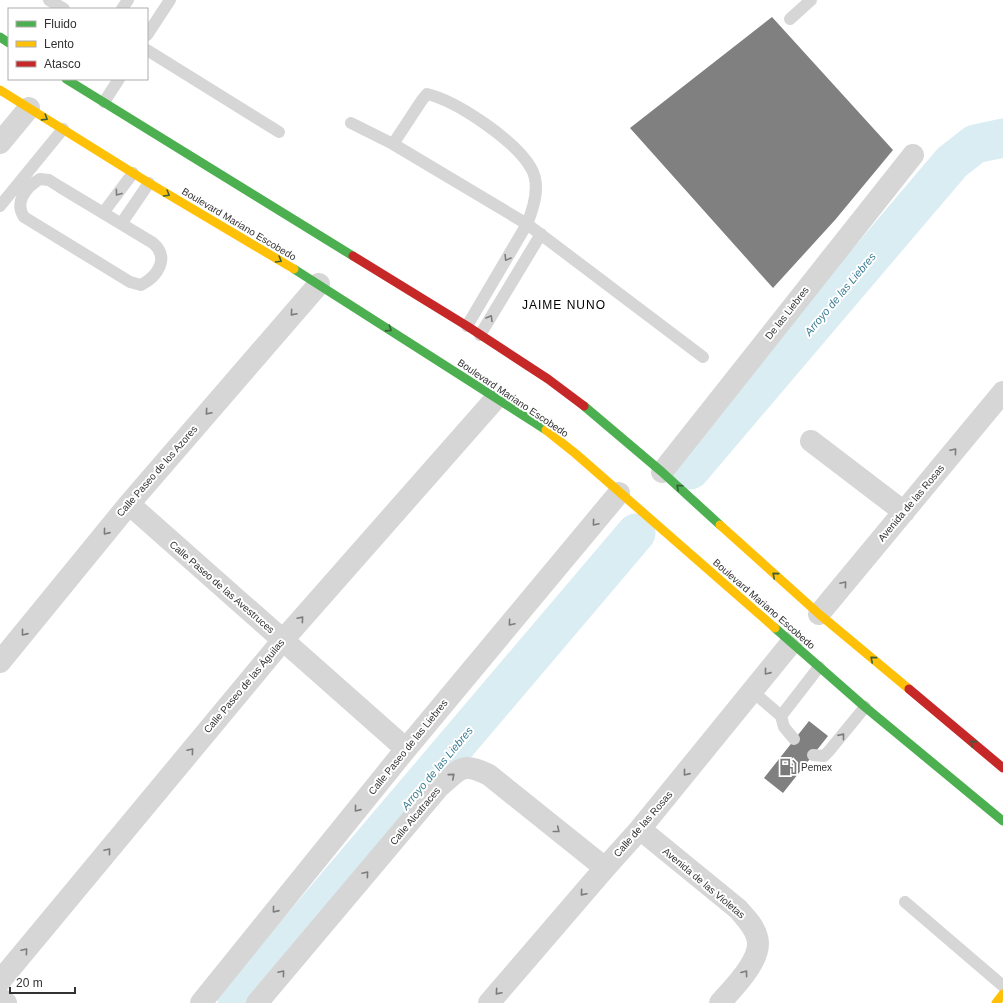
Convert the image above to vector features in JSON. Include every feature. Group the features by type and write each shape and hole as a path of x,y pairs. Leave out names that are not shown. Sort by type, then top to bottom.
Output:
{"main road":[{"path":"71,80 104,102 467,326 548,379 580,403 662,472 819,614 1003,768"},
{"name":"Boulevard Mariano Escobedo","path":"0,90 149,183 319,284 543,428 576,454 819,667 1003,821"},
{"path":"996,1003 1003,994"}],"street":[{"path":"0,143 29,108"},
{"name":"De las Liebres","path":"662,472 913,155"},
{"name":"Calle Paseo de los Azores","path":"0,662 129,504 319,284"},
{"name":"Avenida de las Rosas","path":"819,614 1003,392"},
{"name":"Calle Paseo de las Águilas","path":"0,981 283,640 496,397"},
{"path":"811,441 904,512"},
{"name":"Calle Paseo de las Liebres","path":"201,1003 406,749 620,493"},
{"name":"Calle Paseo de las Avestruces","path":"129,504 406,749"},
{"name":"Calle de las Rosas","path":"489,1003 640,829 792,642"},
{"name":"Calle Alcatraces","path":"257,1003 439,787 459,769 473,767 489,775 605,868"},
{"name":"Avenida de las Violetas","path":"640,829 738,910 752,925 758,939 756,954 748,971 720,1003"},
{"path":"0,998 6,1003"}],"lane":[{"path":"49,0 62,8"},
{"path":"148,33 170,0"},
{"path":"790,19 810,0"},
{"path":"148,51 279,132"},
{"path":"104,102 118,80"},
{"path":"393,144 427,94 437,96 485,123 512,144 532,168 536,189 533,210 528,224 467,326"},
{"path":"351,123 393,144 528,224 703,357"},
{"path":"0,206 63,129"},
{"path":"103,213 133,173"},
{"path":"40,179 49,180 103,213 153,243 161,253 162,257 158,269 150,280 141,285 130,282 35,226 24,217 19,210 20,202 32,184 40,179"},
{"path":"121,224 149,183"},
{"path":"480,335 541,234"},
{"path":"781,716 819,667"},
{"path":"752,691 781,716 784,727 794,739"},
{"path":"813,755 824,756 829,752 866,707"},
{"path":"905,902 1003,986"}],"building":[{"path":"772,17 893,150 835,220 773,288 630,128"},
{"name":"Pemex","path":"809,721 828,736 783,793 764,778"}],"waterway":[{"name":"Arroyo de las Liebres","path":"690,470 952,162 975,144 1003,138"},
{"name":"Arroyo de las Liebres","path":"237,1003 636,533"}],"traffic: fast":[{"path":"0,37 8,42"},
{"path":"68,80 353,256"},
{"path":"294,269 546,430"},
{"path":"584,406 662,472 720,525"},
{"path":"775,628 865,707 1003,821"}],"traffic: slow":[{"path":"0,90 149,183 294,269"},
{"path":"546,430 576,454 775,628"},
{"path":"720,525 819,614 909,689"},
{"path":"996,1003 1003,994"}],"traffic: jam":[{"path":"353,256 467,326 548,379 584,406"},
{"path":"909,689 1003,768"}],"place":[{"name":"Pemex","path":"788,767"}],"district":[{"name":"JAIME NUNO","path":"564,305"}]}
